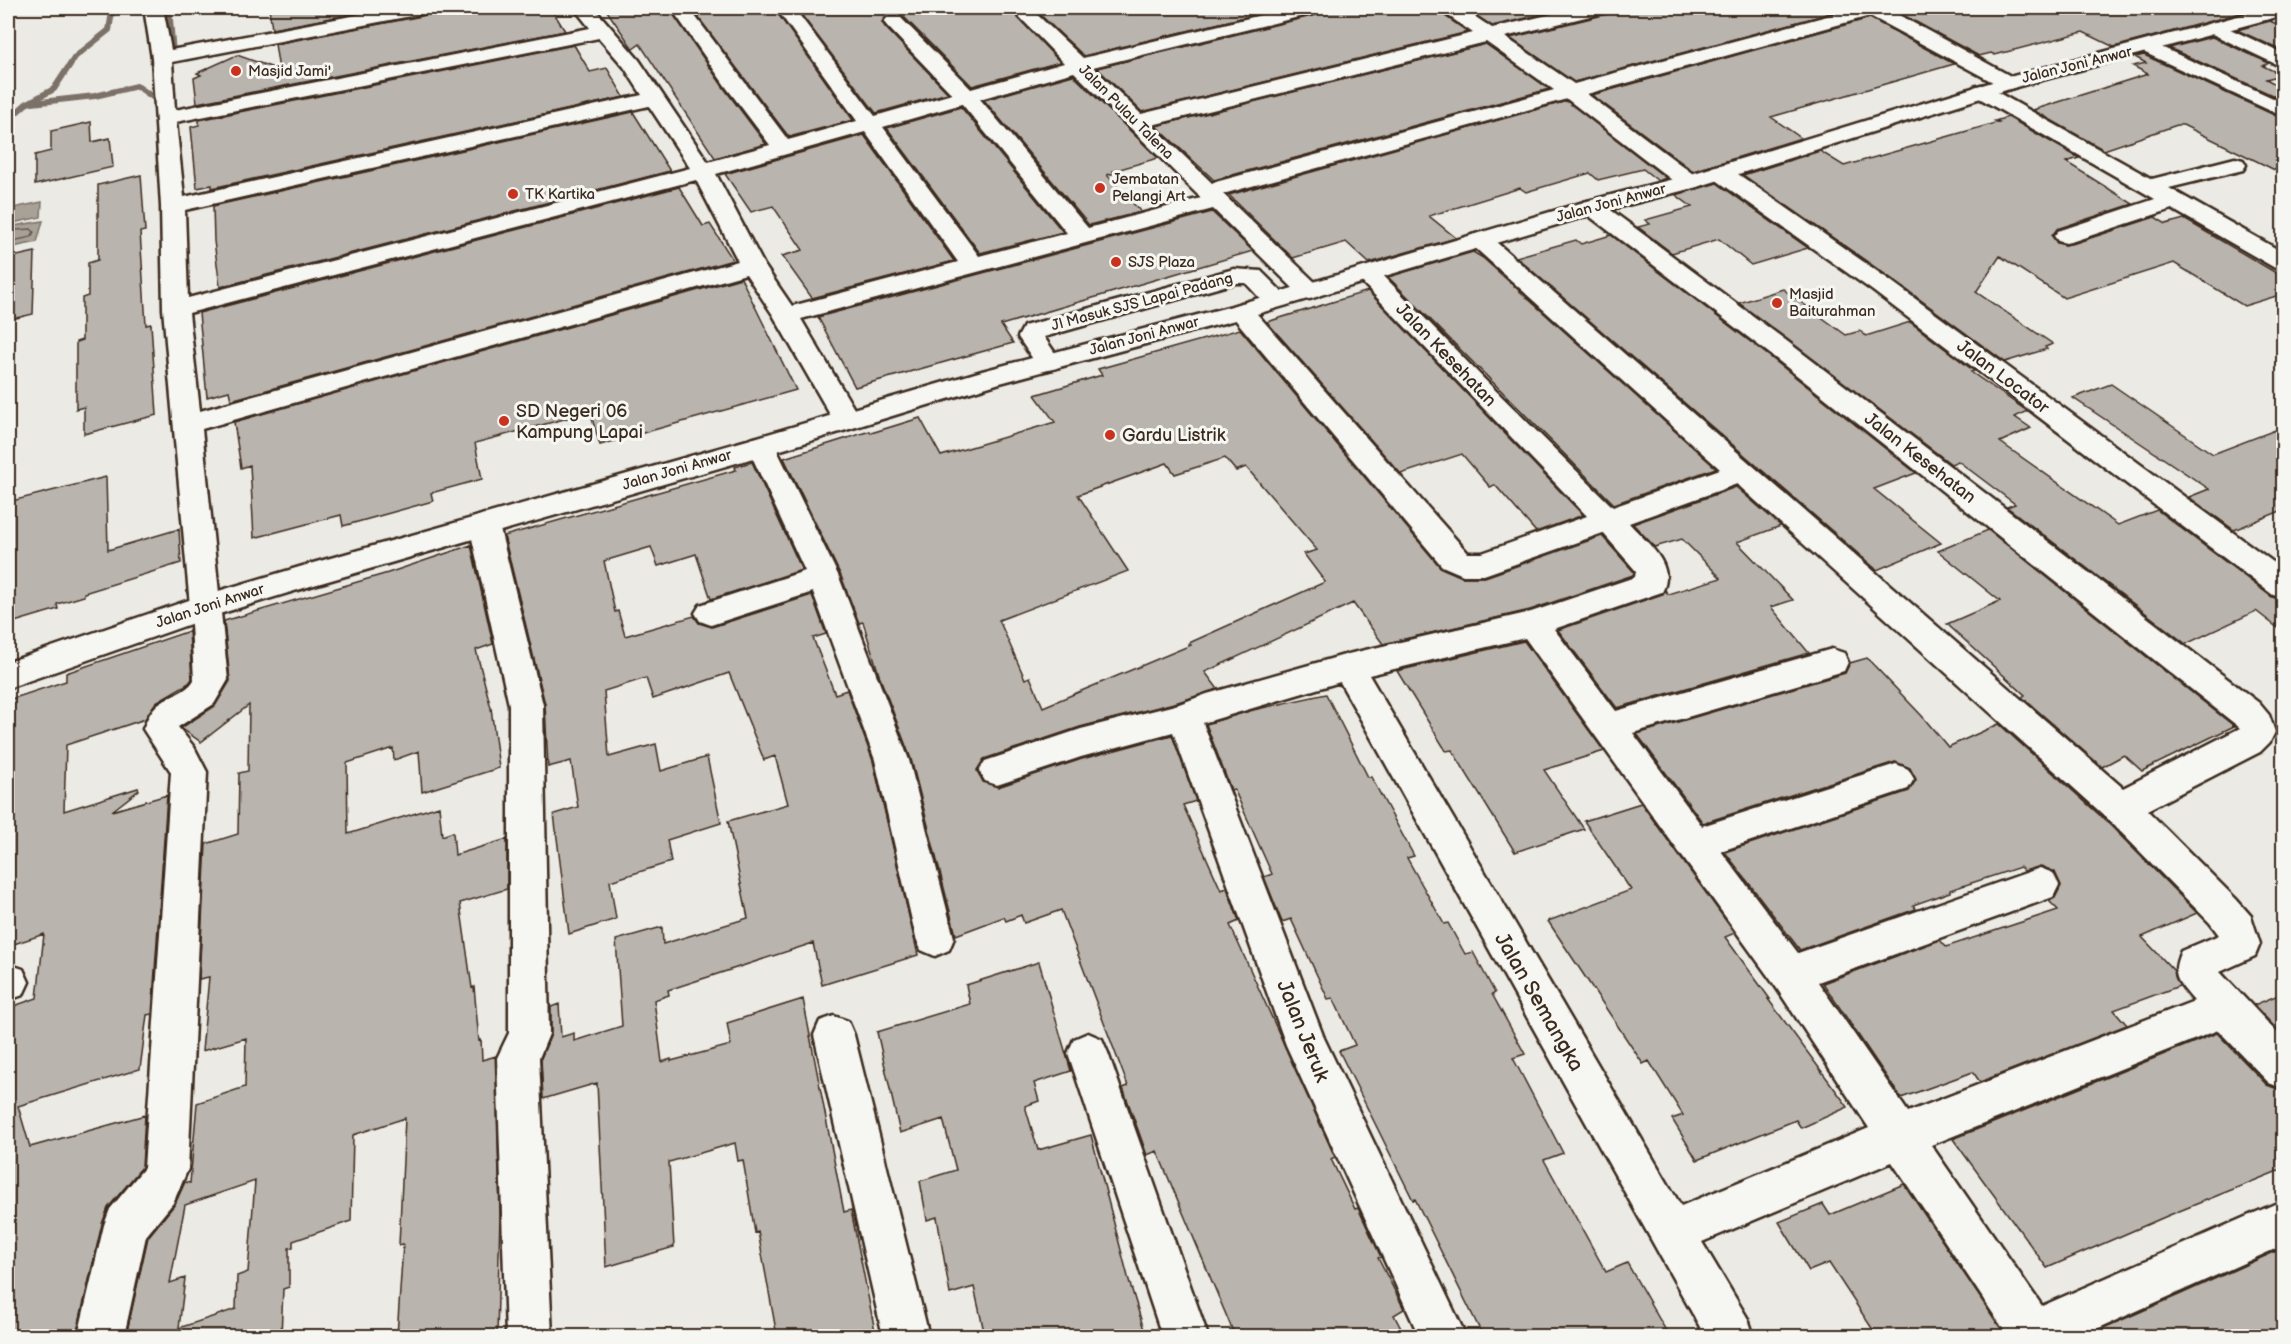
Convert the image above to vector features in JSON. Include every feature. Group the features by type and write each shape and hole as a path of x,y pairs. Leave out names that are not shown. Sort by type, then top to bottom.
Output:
{"street":[{"path":"101,1336 126,1225 158,1188 166,1169 189,772 182,757 160,729 166,717 204,693 211,685 206,606 176,309 173,207 162,58 153,8"},
{"path":"162,58 421,8"},
{"path":"584,8 632,64 653,99 703,171 752,264 786,315 846,419"},
{"path":"680,8 733,83 784,148"},
{"path":"785,8 839,83 871,122 973,265"},
{"name":"Jalan Pulau Talena","path":"1020,8 1310,291"},
{"path":"176,309 703,171 1078,65 1312,8"},
{"path":"1450,8 1491,34 1571,92 1689,182"},
{"path":"1136,122 1599,8"},
{"path":"786,315 1082,236 1571,92 1873,8 2009,82"},
{"name":"Jalan Joni Anwar","path":"8,675 206,606 761,446 846,419 1241,311 1592,207 1689,182 2009,82 2148,47 2283,9"},
{"path":"894,22 966,96 1082,236"},
{"path":"2215,28 2283,62"},
{"path":"165,118 603,31"},
{"path":"2148,47 2283,111"},
{"path":"1981,91 2283,263"},
{"path":"173,207 653,99"},
{"path":"2149,186 2235,165"},
{"name":"Jalan Locator","path":"1720,172 1882,286 2283,587"},
{"path":"2066,236 2173,201"},
{"name":"Jalan Kesehatan","path":"1592,207 1779,348 2247,713 2257,725 2258,732 2248,742 2120,807"},
{"path":"1480,240 2120,807 2237,928 2241,944 2195,964 2194,971 2224,1008 2283,1069"},
{"path":"186,424 752,264"},
{"name":"Jalan Kesehatan","path":"1368,274 1474,385 1607,518 1651,568 1651,584 1533,624"},
{"name":"Jl Masuk SJS Lapai Padang","path":"1048,362 1031,337 1033,332 1234,276 1252,276 1277,300"},
{"path":"1241,311 1453,558 1463,564 1484,564 1607,518 1741,472"},
{"path":"761,446 823,577 892,760 935,938"},
{"path":"484,525 526,705 530,1034 518,1058 529,1336"},
{"path":"711,613 823,577"},
{"path":"997,771 1081,743 1184,716 1207,707 1348,667 1533,624 1790,974 2034,1335 2283,1222"},
{"path":"1607,727 1832,662"},
{"name":"Jalan Semangka","path":"1348,667 1731,1336"},
{"name":"Jalan Jeruk","path":"1184,716 1306,1045 1443,1336"},
{"path":"1694,844 1896,779"},
{"path":"1790,974 2040,885"},
{"path":"1671,1232 1899,1137 2224,1008"},
{"path":"834,1035 906,1336"},
{"path":"1088,1053 1185,1336"}],"water":[{"path":"42,202 41,217 8,224 8,209"},
{"path":"43,221 37,242 8,248 8,227"}],"building":[{"path":"269,8 384,8 272,29"},
{"path":"433,8 551,8 565,31 197,103 194,78 201,75 197,73 237,55 279,70 275,44 422,16 430,13"},
{"path":"605,8 669,8 766,144 715,158 640,44 633,49"},
{"path":"691,8 774,8 853,120 789,137"},
{"path":"796,8 1009,8 1060,62 972,86 903,16 887,16 882,22 885,27 948,93 876,113"},
{"path":"1033,8 1282,8 1084,56"},
{"path":"1324,8 1439,8 1442,14 1468,32 1142,112 1097,68 1320,14"},
{"path":"1465,8 1570,8 1492,26"},
{"path":"1610,8 1850,8 1574,82 1510,38 1607,14"},
{"path":"1890,8 2241,8 2248,11 2114,47 2083,32 1995,55 1991,53 1979,56"},
{"path":"1870,18 1954,64 1771,117 1801,138 1693,171 1592,95"},
{"path":"2270,21 2283,27 2283,51 2237,30"},
{"path":"2212,37 2269,63 2263,66 2282,75 2266,79 2283,88 2283,100 2169,48"},
{"path":"1486,44 1549,89 1214,180 1156,126"},
{"path":"574,45 590,72 607,68 624,97 212,188 212,185 197,188 191,127 199,125 199,120"},
{"path":"2144,55 2283,119 2283,174 2183,125 2177,125 2104,150 2033,110 2148,74 2133,66 2146,63 2135,57"},
{"path":"1073,75 1158,158 1113,171 1115,173 1107,175 1141,212 1089,225 984,100"},
{"path":"1567,101 1666,178 1658,181 1643,169 1598,180 1590,173 1526,192 1520,188 1429,216 1456,238 1369,263 1346,242 1293,258 1229,195"},
{"path":"961,107 1063,232 980,253 887,128"},
{"path":"633,112 670,171 220,287 214,241 213,206"},
{"path":"2008,117 2079,158 2066,162 2133,204 2057,229 2052,236 2057,243 2065,245 2075,243 2155,217 2166,224 2184,219 2283,277 2283,294 2244,306 2174,263 2064,298 2000,256 1976,292 2053,344 2045,347 2047,349 2005,362 1892,279 1743,175 1820,151 1844,166 1999,122 1995,121"},
{"path":"91,122 92,142 110,138 113,167 35,185 35,155 51,151 51,131"},
{"path":"864,135 954,261 812,298 782,256 803,250 773,206 751,212 725,174"},
{"path":"141,175 145,231 140,232 146,325 151,324 157,415 84,434 84,407 76,409 76,342 82,340 82,298 88,296 88,263 98,260 98,185"},
{"path":"1717,183 1808,248 1751,265 1719,239 1672,253 1638,227 1650,224 1645,220 1692,207 1676,195"},
{"path":"679,187 703,226 710,224 733,260 231,400 229,391 207,397 199,313"},
{"path":"1212,212 1253,251 1001,325 1013,343 855,387 818,317"},
{"path":"1611,235 1769,356 1916,473 1874,489 1941,543 1877,570 1516,257 1576,240 1581,244"},
{"path":"35,252 33,314 8,320 8,258"},
{"path":"1473,252 1483,258 1716,468 1614,504 1388,277"},
{"path":"741,278 796,390 600,445 590,412 475,443 482,479 431,493 433,501 343,526 341,515 254,538 250,465 241,468 234,422"},
{"path":"1783,289 1846,335 1860,331 1866,336 1910,322 1974,371 1971,372 2027,411 2015,417 2031,428 2000,442 2118,525 2157,510 2272,597 2283,600 2283,632 2256,611 2186,644 2007,507 2015,504 1958,461 1951,464 1739,303"},
{"path":"1368,291 1583,515 1536,532 1495,485 1490,487 1462,454 1401,474 1267,322"},
{"path":"1240,329 1441,568 1462,577 1485,577 1602,536 1634,572 1633,575 1530,610 1383,644 1353,603 1205,672 1218,689 1178,702 1080,727 984,759 977,770 983,782 998,787 1082,759 1172,735 1196,801 1183,805 1221,890 1227,888 1239,921 1230,925 1335,1157 1331,1159 1355,1209 1358,1208 1381,1257 1378,1258 1404,1309 1394,1315 1405,1336 1235,1336 1157,1151 1147,1155 1123,1088 1128,1086 1061,910 1024,923 1021,915 1006,921 1004,917 956,935 911,759 880,678 863,622 859,623 841,576 784,458 920,418 941,456 1055,422 1035,395 1102,375 1098,369","holes":["1225,458 1236,471 1246,467 1317,550 1304,554 1325,582 1189,643 1191,645 1043,707 1030,677 1025,679 999,620 1128,571 1078,495 1167,463 1175,474"]},
{"path":"2111,384 2213,454 2283,427 2283,510 2234,530 2189,497 2209,489 2073,398"},
{"path":"752,462 802,570 711,599 696,554 658,566 651,547 604,561 615,612 618,611 625,636 694,616 699,623 712,627 812,595 826,634 813,638 835,694 847,690 873,761 918,955 822,985 813,943 668,990 669,995 654,1000 662,1062 731,1045 727,1023 803,999 844,1212 851,1210 876,1336 777,1336 758,1232 755,1233 743,1160 738,1161 735,1143 669,1162 674,1247 606,1267 597,1083 543,1099 541,1058 551,1034 551,1007 559,1004 561,1037 574,1033 574,1041 622,1026 616,940 662,927 663,944 748,918 728,821 788,804 775,756 764,760 729,673 653,699 646,678 604,691 609,757 656,744 661,771 707,757 721,823 667,840 671,862 610,881 616,919 569,934 554,814 578,807 571,761 548,767 545,704 504,536 736,470 735,467"},
{"path":"106,477 108,550 179,529 181,563 84,593 84,596 57,604 58,609 8,624 8,502"},
{"path":"1736,487 1781,526 1737,542 1793,600 1771,607 1809,653 1617,708 1558,630 1663,594 1665,590 1668,594 1721,578 1682,539 1655,547 1633,524"},
{"path":"1988,530 2234,726 2142,771 2124,755 2102,767 2022,697 2025,695 1947,624 2000,601 1938,551"},
{"path":"471,545 493,644 476,650 491,708 499,768 422,792 419,751 394,760 393,748 347,763 348,834 439,806 442,836 453,832 455,855 507,839 507,889 460,903 472,988 474,987 482,1060 496,1056 500,1215 497,1336 397,1336 403,1244 399,1245 405,1118 353,1135 351,1221 293,1241 293,1247 289,1248 289,1287 283,1289 281,1336 126,1336 148,1237 175,1204 185,1182 190,1183 197,1103 245,1087 246,1038 202,1051 209,977 199,979 206,844 238,834 239,773 248,771 249,705 201,742 181,728 215,706 230,681 224,621 388,573","holes":["255,1181 248,1272 237,1276 236,1309 179,1328 185,1278 170,1283 185,1205"]},
{"path":"189,631 192,679 189,683 156,702 145,719 66,745 64,811 138,788 139,790 112,811 167,795 152,1014 147,1015 140,1069 18,1106 30,1147 145,1115 142,1167 108,1208 102,1224 76,1336 8,1336 8,1008 37,998 44,934 8,946 8,700 66,681 66,673"},
{"path":"1524,641 1604,751 1544,770 1584,829 1515,852 1452,750 1446,751 1397,671"},
{"path":"1867,658 1948,747 1999,724 2105,820 2197,913 2142,937 2174,971 2179,986 2114,1010 2127,1025 1980,1082 1973,1072 1901,1098 1823,983 1940,940 1946,947 2058,910 2049,901 2055,898 2061,886 2055,872 2041,866 2024,871 2020,867 1950,890 1950,892 1913,905 1916,909 1800,950 1725,852 1909,791 1916,780 1910,768 1895,762 1703,823 1637,734 1845,673 1850,663"},
{"path":"1326,694 1368,777 1371,777 1414,856 1407,858 1444,924 1448,923 1465,954 1473,952 1495,993 1492,994 1525,1054 1513,1058 1563,1153 1544,1160 1606,1272 1627,1263 1669,1336 1483,1336 1339,1051 1355,1045 1333,998 1328,999 1291,919 1282,922 1264,877 1272,874 1234,789 1231,790 1206,724 1253,710"},
{"path":"1641,803 1735,933 1725,937 1848,1107 1801,1128 1796,1120 1697,1160 1672,1119 1683,1115 1649,1061 1643,1064 1548,921 1631,890 1584,821"},
{"path":"1039,962 1071,1071 1034,1083 1039,1101 1025,1106 1038,1150 1091,1135 1146,1336 985,1336 974,1287 950,1294 937,1217 927,1220 920,1181 956,1170 943,1119 900,1133 877,1032 970,1004 966,985"},
{"path":"2283,993 2283,1036 2254,1005"},
{"path":"2217,1033 2267,1085 2283,1091 2283,1169 2047,1268 1953,1139"},
{"path":"1904,1184 2006,1336 1877,1336 1829,1263 1809,1271 1779,1222 1823,1204 1830,1215"},
{"path":"2283,1248 2283,1336 2085,1336 2181,1294"}],"waterway":[{"path":"8,120 26,104 54,89 75,57 109,30 112,12 131,8"},
{"path":"169,8 173,53 182,51"},
{"path":"32,103 95,96 137,86 154,98"},
{"path":"8,134 8,173"}],"place":[{"name":"Masjid Jami'","path":"236,71"},
{"name":"Jembatan Pelangi Art","path":"1100,188"},
{"name":"TK Kartika","path":"513,194"},
{"name":"SJS Plaza","path":"1116,262"},
{"name":"Masjid Baiturahman","path":"1777,303"},
{"name":"SD Negeri 06 Kampung Lapai","path":"504,421"},
{"name":"Gardu Listrik","path":"1110,435"}]}
